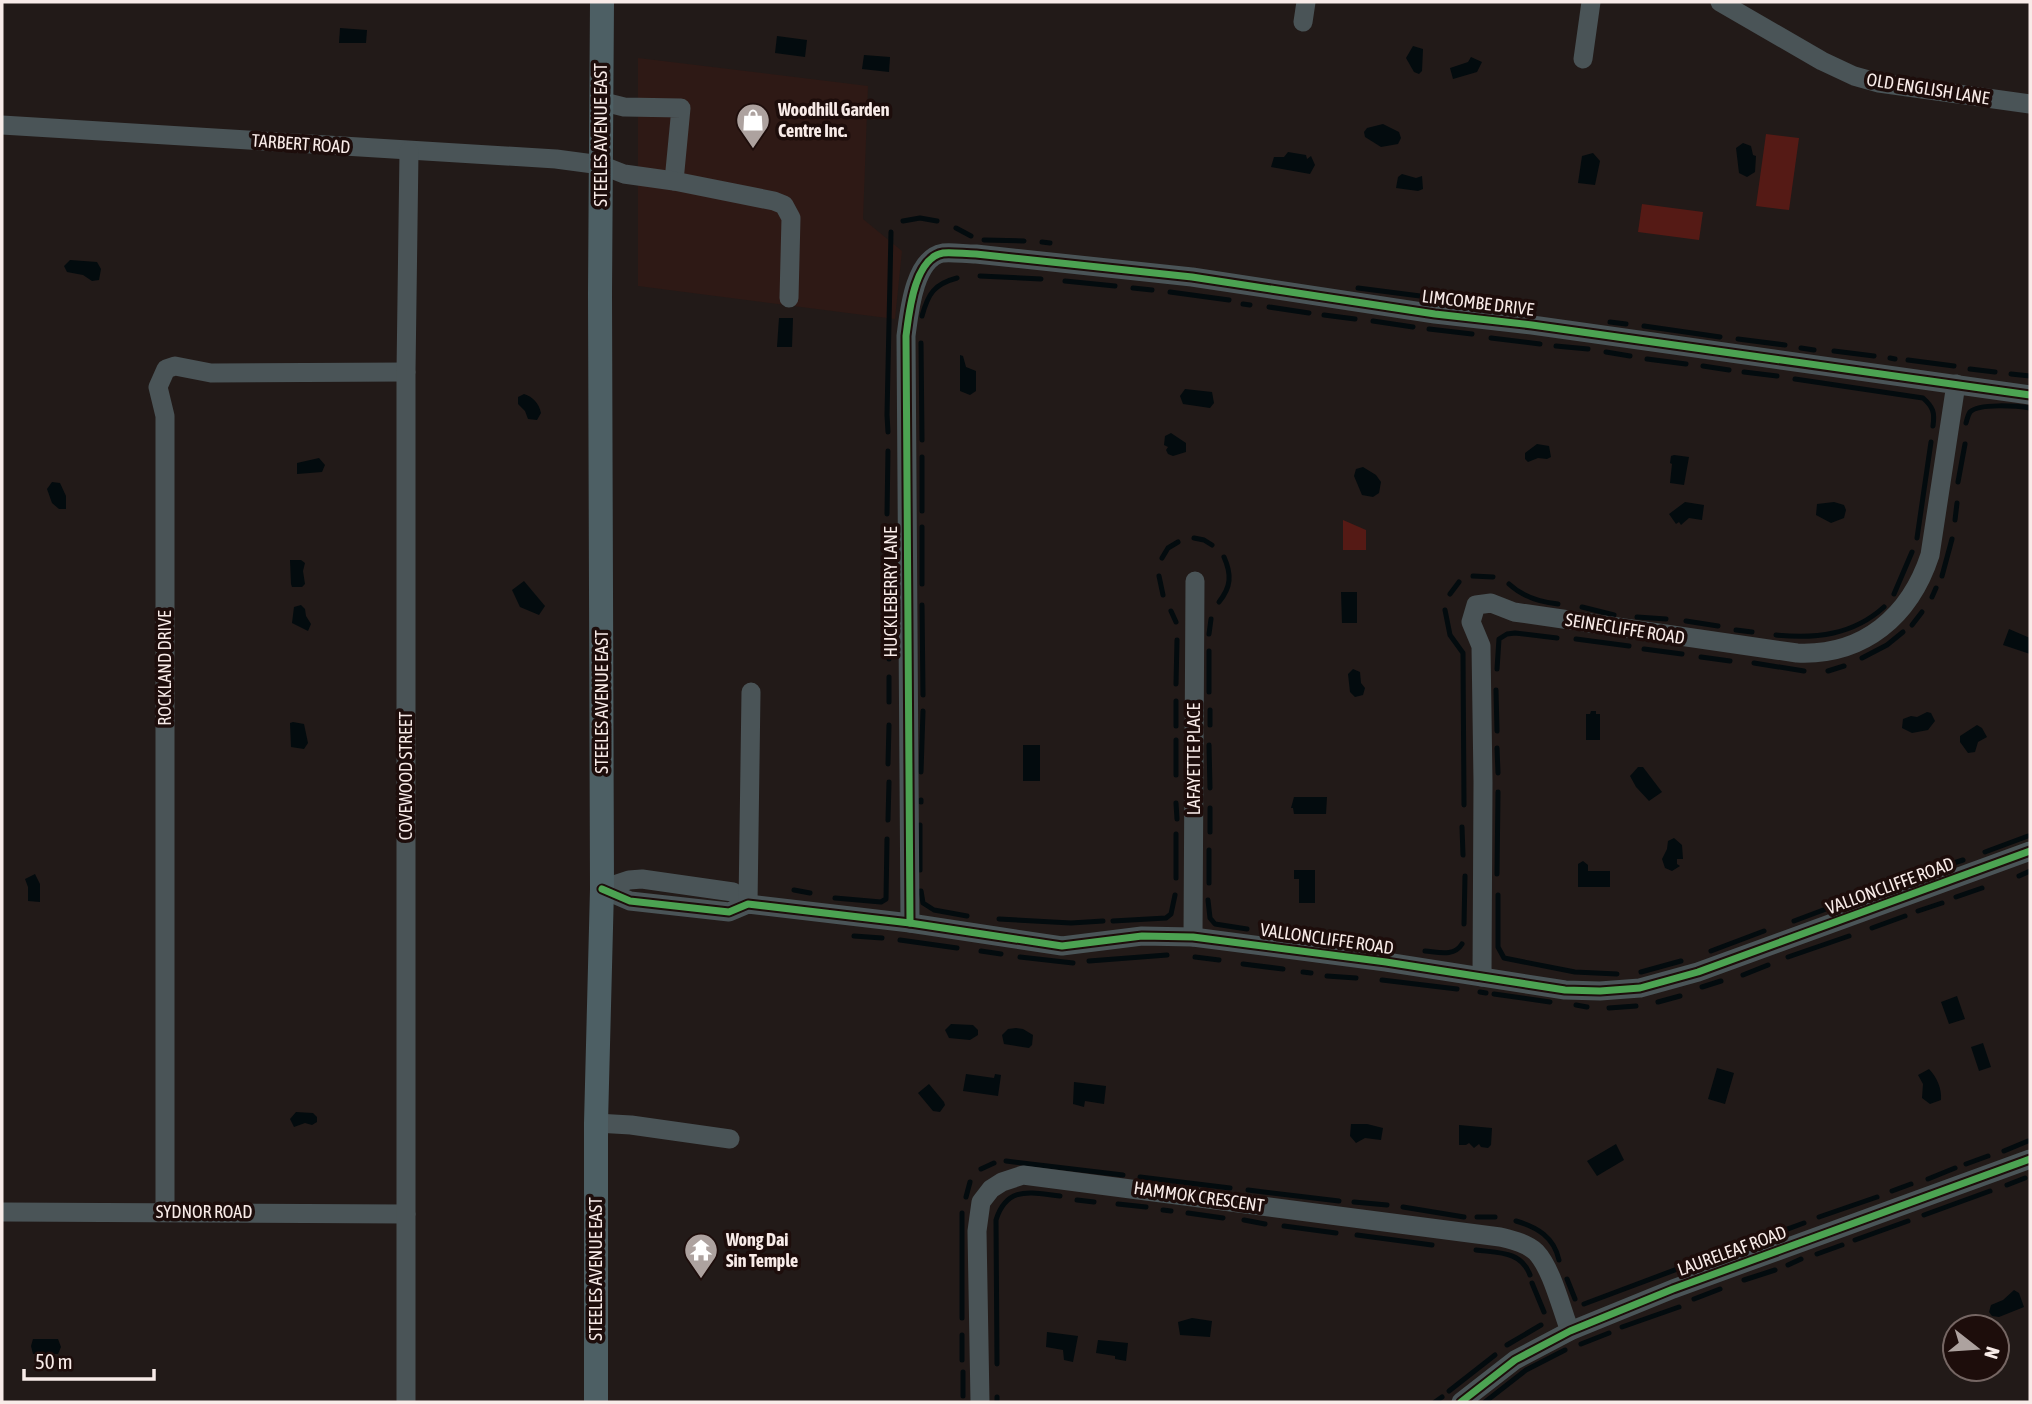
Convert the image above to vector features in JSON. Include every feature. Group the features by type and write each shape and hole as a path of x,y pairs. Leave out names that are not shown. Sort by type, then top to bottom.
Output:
{"main road":[{"name":"STEELES AVENUE EAST","path":"596,1402 596,1123 602,889 602,2"}],"street":[{"path":"1303,22 1306,2"},
{"path":"1583,59 1591,2"},
{"name":"OLD ENGLISH LANE","path":"1720,2 1822,61 1854,76 1880,83 2030,104"},
{"path":"600,101 624,107 681,108 674,181"},
{"name":"TARBERT ROAD","path":"2,125 550,159 600,165 624,174 774,201 785,205 790,218 789,298"},
{"name":"COVEWOOD STREET","path":"406,1402 406,372 409,151"},
{"name":"LIMCOMBE DRIVE","path":"926,265 941,253 976,254 1192,277 1435,314 2030,395"},
{"name":"HUCKLEBERRY LANE","path":"910,923 905,354 912,295 926,265"},
{"name":"ROCKLAND DRIVE","path":"165,1211 164,416 158,387 166,369 175,366 211,373 406,372"},
{"name":"SEINECLIFFE ROAD","path":"1482,977 1481,646 1471,622 1476,605 1491,603 1514,612 1797,653 1816,654 1837,650 1855,642 1878,631 1897,615 1922,580 1930,555 1956,384"},
{"name":"LAFAYETTE PLACE","path":"1193,937 1195,582"},
{"path":"748,904 751,692"},
{"name":"VALLONCLIFFE ROAD","path":"602,889 630,901 729,912 748,904 910,923 1062,946 1142,936 1193,937 1386,962 1565,990 1600,991 1640,988 1699,972 2030,851"},
{"path":"596,1123 631,1125 730,1139"},
{"name":"LAURELEAF ROAD","path":"1461,1402 1514,1360 1570,1331 1686,1284 2030,1159"},
{"name":"HAMMOK CRESCENT","path":"980,1402 977,1231 981,1202 991,1189 1023,1175 1486,1235 1520,1242 1535,1251 1545,1265 1570,1331"},
{"name":"SYDNOR ROAD","path":"2,1212 406,1214"}],"shaded area":[{"path":"340,28 367,30 366,43 339,43"},
{"path":"777,36 807,40 805,57 775,53"},
{"path":"1413,46 1423,49 1422,71 1419,74 1414,72 1406,58"},
{"path":"864,55 890,57 889,72 862,69"},
{"path":"1471,57 1482,62 1477,72 1453,79 1450,68 1468,62"},
{"path":"638,58 868,86 863,219 902,251 895,319 638,286"},
{"path":"1383,124 1399,132 1401,138 1398,144 1381,147 1365,137 1367,128"},
{"path":"1766,134 1799,138 1789,210 1756,206"},
{"path":"1743,143 1751,146 1753,155 1756,156 1755,172 1747,177 1739,173 1736,148"},
{"path":"1288,152 1306,155 1307,159 1311,156 1315,165 1310,174 1271,167 1274,157 1284,157"},
{"path":"1593,153 1600,161 1595,185 1578,183 1582,156"},
{"path":"1402,174 1416,178 1422,176 1423,189 1418,191 1396,188 1398,177"},
{"path":"1642,204 1703,212 1699,240 1638,232"},
{"path":"70,260 97,262 101,269 99,280 92,281 83,275 67,272 64,266"},
{"path":"779,318 793,318 792,347 777,347"},
{"path":"960,355 963,356 966,367 976,371 976,391 970,395 960,391"},
{"path":"1185,389 1212,392 1214,403 1210,408 1183,404 1180,396"},
{"path":"524,394 539,406 541,413 537,420 528,419 518,404 518,397"},
{"path":"1171,433 1186,443 1186,452 1173,456 1168,454 1168,447 1164,445 1165,436"},
{"path":"1537,444 1549,446 1551,457 1528,462 1525,453"},
{"path":"1671,456 1689,457 1684,485 1670,483"},
{"path":"319,458 325,465 322,472 297,474 297,463"},
{"path":"1363,467 1376,475 1381,482 1379,493 1373,497 1362,495 1354,476 1356,469"},
{"path":"52,482 60,483 66,496 66,509 59,509 52,503 47,489"},
{"path":"1685,502 1704,505 1702,520 1689,518 1681,525 1679,522 1676,524 1669,514"},
{"path":"1834,502 1844,505 1844,518 1831,523 1816,515 1817,504"},
{"path":"1343,520 1366,530 1366,550 1343,550"},
{"path":"290,560 301,560 305,563 305,584 302,587 292,587"},
{"path":"524,581 545,606 539,615 520,607 512,590"},
{"path":"1341,592 1357,592 1357,623 1342,623"},
{"path":"301,605 311,624 308,631 292,623 294,607"},
{"path":"2009,629 2030,638 2030,654 2003,645"},
{"path":"1353,669 1360,672 1361,683 1365,688 1363,695 1355,697 1350,692 1348,674"},
{"path":"1591,711 1600,714 1600,740 1586,740 1586,714"},
{"path":"1931,713 1935,721 1928,730 1912,733 1902,728 1903,719"},
{"path":"290,723 304,724 308,743 304,749 291,747"},
{"path":"1977,725 1987,737 1978,742 1975,752 1968,753 1960,742 1960,736"},
{"path":"1023,745 1040,745 1040,781 1023,781"},
{"path":"1638,767 1643,767 1662,792 1649,801 1630,776"},
{"path":"1294,797 1327,797 1326,814 1294,814 1291,808"},
{"path":"1674,838 1682,845 1683,859 1677,859 1680,866 1672,871 1665,868 1662,859 1668,841"},
{"path":"1583,861 1588,865 1588,871 1610,871 1610,887 1578,887 1578,864"},
{"path":"1294,870 1315,870 1315,903 1299,903 1299,879 1294,879"},
{"path":"35,874 40,884 40,902 28,901 25,879"},
{"path":"1957,996 1965,1019 1949,1024 1941,1002"},
{"path":"951,1024 973,1025 978,1030 978,1035 970,1040 949,1038 945,1030"},
{"path":"1016,1028 1033,1035 1029,1048 1004,1044 1002,1035 1008,1029"},
{"path":"1983,1043 1991,1067 1979,1071 1971,1047"},
{"path":"1717,1068 1734,1073 1725,1104 1708,1099"},
{"path":"1929,1069 1938,1083 1941,1096 1941,1100 1930,1104 1922,1098 1923,1084 1918,1075"},
{"path":"966,1074 994,1078 995,1074 1001,1075 998,1096 963,1091"},
{"path":"1074,1082 1106,1086 1104,1104 1085,1101 1084,1107 1073,1104"},
{"path":"929,1084 944,1102 940,1112 933,1111 918,1093"},
{"path":"296,1112 313,1113 317,1122 294,1127 290,1119"},
{"path":"1351,1124 1383,1128 1381,1140 1365,1138 1356,1143 1350,1136"},
{"path":"1459,1125 1492,1128 1491,1145 1488,1148 1479,1144 1474,1148 1469,1143 1459,1145"},
{"path":"1616,1144 1624,1160 1597,1176 1587,1161"},
{"path":"2014,1290 2019,1293 2024,1307 2009,1313 1990,1313 1991,1305 2003,1300"},
{"path":"1192,1318 1212,1321 1210,1337 1180,1335 1178,1322"},
{"path":"1047,1332 1078,1336 1073,1362 1064,1360 1063,1350 1046,1347"},
{"path":"33,1339 58,1339 61,1347 58,1354 33,1354"},
{"path":"1098,1340 1128,1343 1126,1361 1096,1353"}],"waterway":[{"path":"903,221 920,218 937,221"},
{"path":"956,228 971,236"},
{"path":"888,432 891,232"},
{"path":"984,240 1024,241"},
{"path":"1042,242 1050,243"},
{"path":"980,276 1041,279"},
{"path":"922,316 933,291 943,283 957,278"},
{"path":"1065,281 1115,286"},
{"path":"1133,288 1152,290"},
{"path":"1358,288 1428,297"},
{"path":"1170,292 1229,300"},
{"path":"1446,299 1480,304"},
{"path":"1243,304 1250,305"},
{"path":"1269,307 1309,313"},
{"path":"1501,308 1519,310"},
{"path":"1324,315 1355,319"},
{"path":"1373,321 1413,327"},
{"path":"1610,322 1626,324"},
{"path":"1644,326 1720,337"},
{"path":"1429,329 1472,334"},
{"path":"1491,338 1540,344"},
{"path":"1738,339 1785,345"},
{"path":"921,343 922,440"},
{"path":"1556,346 1588,349"},
{"path":"1801,348 1814,350"},
{"path":"1834,351 1874,356"},
{"path":"1606,352 1630,356"},
{"path":"1890,358 1895,359"},
{"path":"1647,359 1686,364"},
{"path":"1908,360 1954,366"},
{"path":"1703,366 1729,370"},
{"path":"1970,369 1995,372"},
{"path":"1744,372 1777,376"},
{"path":"2011,374 2030,376"},
{"path":"1795,379 1923,398 1933,410 1933,426"},
{"path":"1966,423 1970,412 1981,407 2030,408"},
{"path":"1917,538 1931,442"},
{"path":"1958,482 1965,444"},
{"path":"887,514 888,451"},
{"path":"922,457 922,511"},
{"path":"1955,520 1957,503"},
{"path":"922,527 922,584"},
{"path":"887,538 888,581"},
{"path":"1194,538 1212,545"},
{"path":"1942,576 1952,539"},
{"path":"1162,558 1168,548 1178,542"},
{"path":"1894,594 1912,552"},
{"path":"1219,602 1229,581 1224,557"},
{"path":"1159,576 1163,595"},
{"path":"1473,576 1493,577"},
{"path":"1450,594 1459,582"},
{"path":"1509,584 1532,598 1558,604"},
{"path":"1932,597 1936,588"},
{"path":"889,596 889,610"},
{"path":"922,605 923,695"},
{"path":"1582,607 1614,615"},
{"path":"1776,635 1833,633 1860,624 1884,607"},
{"path":"1445,610 1450,635 1463,653 1464,805"},
{"path":"1171,611 1176,622"},
{"path":"1912,625 1922,612"},
{"path":"1637,617 1666,619"},
{"path":"1209,634 1211,619"},
{"path":"1686,621 1718,626"},
{"path":"889,628 889,659"},
{"path":"1736,630 1752,632"},
{"path":"1862,658 1887,645 1903,632"},
{"path":"1497,669 1499,639 1507,634 1557,638"},
{"path":"1576,639 1629,646"},
{"path":"1176,684 1177,640"},
{"path":"1644,649 1682,654"},
{"path":"1209,651 1209,692"},
{"path":"1701,657 1730,661"},
{"path":"1754,663 1804,671"},
{"path":"1828,671 1844,666"},
{"path":"889,677 889,702"},
{"path":"1496,690 1497,731"},
{"path":"1176,701 1176,726"},
{"path":"1210,710 1210,725"},
{"path":"921,772 923,711"},
{"path":"888,764 889,725"},
{"path":"1176,740 1176,775"},
{"path":"1209,745 1210,788"},
{"path":"1497,748 1498,773"},
{"path":"888,820 889,782"},
{"path":"1497,874 1498,792"},
{"path":"1176,803 1177,819"},
{"path":"1210,808 1210,832"},
{"path":"920,825 920,870"},
{"path":"1462,827 1463,855"},
{"path":"1176,834 1176,878"},
{"path":"1985,852 2028,836"},
{"path":"835,898 881,902 886,899 887,839"},
{"path":"1209,850 1209,883"},
{"path":"1929,871 1963,860"},
{"path":"2019,876 2030,871"},
{"path":"1464,924 1465,876"},
{"path":"1883,887 1898,883"},
{"path":"1956,897 1982,888"},
{"path":"794,890 810,893"},
{"path":"921,891 923,903 934,910 967,916"},
{"path":"1113,921 1166,918 1171,914 1175,895"},
{"path":"1498,895 1498,947 1504,958 1575,972 1617,974"},
{"path":"1794,921 1858,897"},
{"path":"1208,900 1210,918 1215,924 1247,929"},
{"path":"1918,911 1942,903"},
{"path":"1872,928 1905,916"},
{"path":"999,919 1071,923 1103,921"},
{"path":"1711,951 1764,931"},
{"path":"1285,934 1389,947"},
{"path":"854,936 882,938"},
{"path":"1788,957 1849,936"},
{"path":"900,940 957,948"},
{"path":"1425,951 1450,952 1462,944"},
{"path":"981,951 1001,954"},
{"path":"1089,961 1167,955"},
{"path":"1020,957 1073,963"},
{"path":"1195,957 1219,960"},
{"path":"1641,972 1681,961"},
{"path":"1243,964 1283,969"},
{"path":"1743,975 1768,965"},
{"path":"1303,972 1311,973"},
{"path":"1327,976 1356,978"},
{"path":"1382,980 1457,989"},
{"path":"1702,987 1721,981"},
{"path":"1480,992 1486,993"},
{"path":"1494,994 1550,1002"},
{"path":"1658,1002 1680,996"},
{"path":"1576,1005 1587,1007"},
{"path":"1609,1008 1636,1006"},
{"path":"2004,1151 2028,1141"},
{"path":"1966,1164 1988,1156"},
{"path":"1006,1161 1123,1175"},
{"path":"981,1169 994,1163"},
{"path":"1928,1179 1955,1168"},
{"path":"1140,1177 1230,1188"},
{"path":"2007,1185 2025,1178"},
{"path":"966,1197 970,1182"},
{"path":"1892,1191 1911,1184"},
{"path":"1248,1190 1339,1201"},
{"path":"1924,1215 1990,1191"},
{"path":"997,1364 996,1220 1001,1209 1013,1196 1030,1193 1060,1196"},
{"path":"1819,1217 1877,1197"},
{"path":"1077,1200 1094,1202"},
{"path":"1354,1202 1387,1205"},
{"path":"1118,1204 1146,1207"},
{"path":"1403,1207 1464,1217"},
{"path":"1163,1210 1171,1211"},
{"path":"962,1213 962,1318"},
{"path":"1188,1213 1223,1218"},
{"path":"1477,1217 1495,1217"},
{"path":"1244,1220 1265,1224"},
{"path":"1516,1221 1544,1234 1553,1245 1559,1260"},
{"path":"1855,1240 1908,1221"},
{"path":"1752,1242 1804,1223"},
{"path":"1284,1226 1336,1233"},
{"path":"1357,1235 1432,1245"},
{"path":"1817,1254 1842,1245"},
{"path":"1584,1304 1736,1247"},
{"path":"1476,1250 1515,1257 1530,1275"},
{"path":"1788,1265 1801,1259"},
{"path":"1744,1280 1775,1270"},
{"path":"1567,1279 1575,1299"},
{"path":"1532,1283 1544,1312"},
{"path":"1694,1299 1720,1289"},
{"path":"1622,1327 1679,1307"},
{"path":"1507,1345 1541,1325"},
{"path":"1581,1344 1609,1333"},
{"path":"962,1335 962,1360"},
{"path":"1485,1402 1526,1370 1565,1350"},
{"path":"1449,1391 1495,1355"},
{"path":"963,1372 963,1396"},
{"path":"997,1397 997,1402"},
{"path":"1435,1402 1442,1397"}],"cycle path":[{"path":"910,923 906,336 919,275 933,257 943,253 976,254 1192,277 1435,314 1532,325 2030,395"},
{"path":"602,889 630,901 729,912 748,904 910,923 1062,946 1142,936 1193,937 1386,962 1565,990 1600,991 1640,988 1698,972 2030,851"},
{"path":"1461,1402 1515,1360 1570,1331 1673,1289 2030,1159"}],"place":[{"name":"Woodhill Garden Centre Inc.","path":"753,150"},
{"name":"Wong Dai Sin Temple","path":"701,1280"}]}
